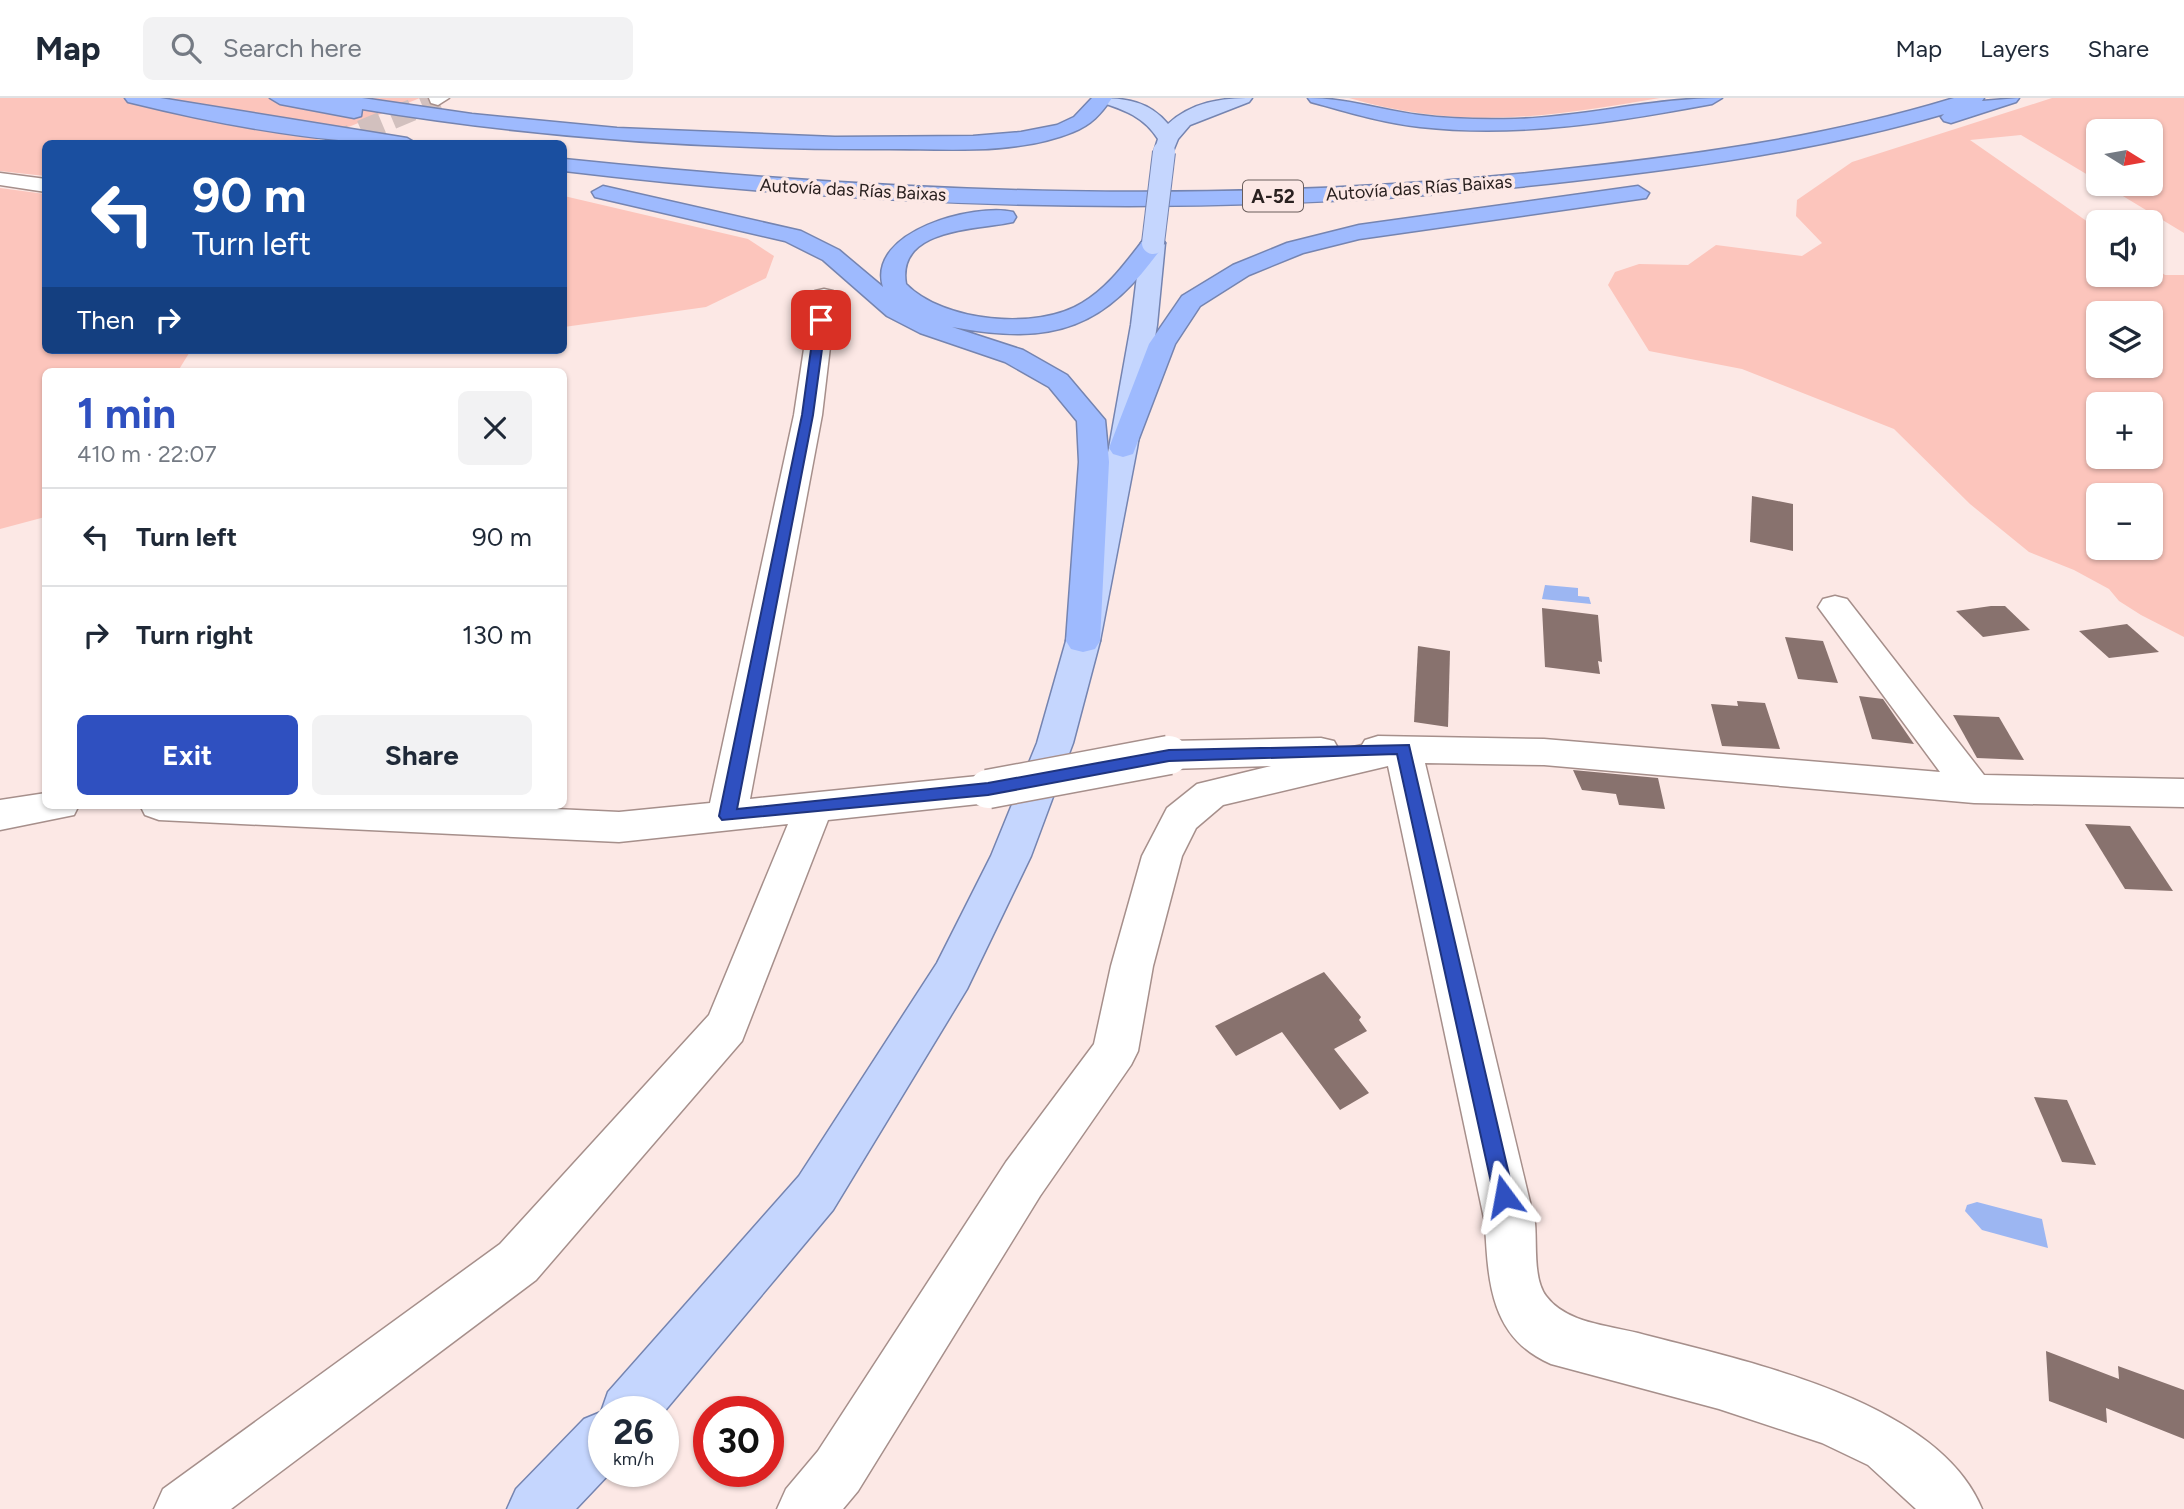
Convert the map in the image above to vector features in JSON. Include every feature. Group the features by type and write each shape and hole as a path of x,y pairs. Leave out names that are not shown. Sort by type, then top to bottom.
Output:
{"highway":[{"path":"135,98 357,140"},
{"path":"280,98 466,132 526,140"},
{"path":"327,98 570,132 717,142 853,144 975,142 1023,137 1059,130 1080,122 1104,98"},
{"path":"1318,98 1384,117 1502,128 1615,117 1712,98"},
{"name":"Autovía das Rías Baixas","path":"567,165 671,178 982,197 1136,200 1293,196 1446,188 1559,178 1739,154 1918,116 1974,98"},
{"path":"1720,178 1794,162 2009,98"},
{"path":"311,130 380,140"},
{"name":"Autovía das Rías Baixas","path":"567,144 798,167"},
{"path":"1140,178 1182,177"},
{"path":"567,184 793,236 831,255 896,312 929,328 1014,356 1058,381 1090,420 1094,462 1083,641"},
{"path":"1122,448 1162,344 1191,302 1241,270 1295,248 1359,232 1658,190"},
{"path":"1153,243 1111,295 1076,316 1031,324 994,326 960,322 930,313 907,300 894,286 893,275 901,254 920,236 955,223 1032,215 1361,219 1584,202"}],"main road":[{"path":"642,1396 816,1193 953,976 1011,856 1055,743 1083,641 1122,448 1144,325 1165,144 1160,123 1148,113 1104,98"},
{"path":"1165,144 1181,120 1242,98"},
{"path":"536,1509 588,1455"}],"street":[{"path":"0,179 42,185"},
{"path":"727,816 808,415 824,296"},
{"path":"1835,607 1974,789"},
{"path":"243,809 619,827 988,789 1169,755 1403,749 1545,752 1974,789 2184,793"},
{"path":"806,1509 838,1471 1023,1178 1115,1051 1132,966 1161,856 1181,818 1211,794 1403,749"},
{"path":"1403,749 1510,1223 1514,1280 1525,1312 1551,1337 1718,1382 1830,1419 1888,1445 1933,1484 1953,1509"},
{"path":"183,1509 517,1262 726,1027 814,807"},
{"path":"0,815 42,808"}],"shaded area":[{"path":"0,98 420,98 316,140 42,140 42,176 0,171"},
{"path":"1349,98 1660,98 1542,115 1467,118 1430,115"},
{"path":"2052,98 2184,98 2184,233 2163,220 2163,210 2146,210 2123,196 2163,196 2163,119 2086,119 2086,174 2021,135 1970,140 2086,221 2086,287 2163,287 2163,274 2184,275 2184,637 2119,601 2109,589 2074,570 2029,552 1970,504 1894,429 1742,369 1649,351 1608,285 1615,272 1639,264 1688,265 1716,245 1802,256 1822,243 1796,216 1797,200 1852,162"},
{"path":"0,188 42,194 42,354 189,354 180,368 42,368 42,518 0,529"},
{"path":"567,197 748,239 774,256 766,278 706,307 567,327"}],"water":[{"path":"1545,585 1578,588 1578,596 1589,597 1591,604 1542,599"},
{"path":"1977,1202 2042,1219 2048,1248 1982,1230 1965,1211 1967,1205"}],"building":[{"path":"1752,496 1793,504 1793,551 1750,542"},
{"path":"2005,606 2030,630 1983,637 1956,611"},
{"path":"1542,608 1598,615 1602,662 1598,661 1600,674 1545,667"},
{"path":"2127,624 2159,652 2109,658 2079,631"},
{"path":"1785,637 1823,641 1838,683 1798,679"},
{"path":"1418,646 1450,651 1448,727 1414,722"},
{"path":"1859,696 1883,699 1914,744 1872,739"},
{"path":"1737,701 1765,703 1780,749 1722,746 1711,704 1738,706"},
{"path":"1953,715 1999,717 2024,760 1977,758"},
{"path":"1573,770 1658,778 1665,809 1619,805 1616,794 1582,790"},
{"path":"2085,824 2130,826 2173,891 2125,889"},
{"path":"1324,972 1361,1017 1359,1020 1367,1031 1334,1049 1369,1093 1340,1110 1282,1032 1236,1056 1215,1026"},
{"path":"2034,1097 2067,1100 2096,1165 2062,1162"},
{"path":"2046,1351 2119,1379 2118,1366 2184,1390 2184,1439 2106,1408 2107,1423 2049,1401"}],"tunnel":[{"path":"341,140 438,99"}],"route":[{"path":"821,320 808,415 727,816 988,789 1169,755 1403,749 1504,1196"}]}
